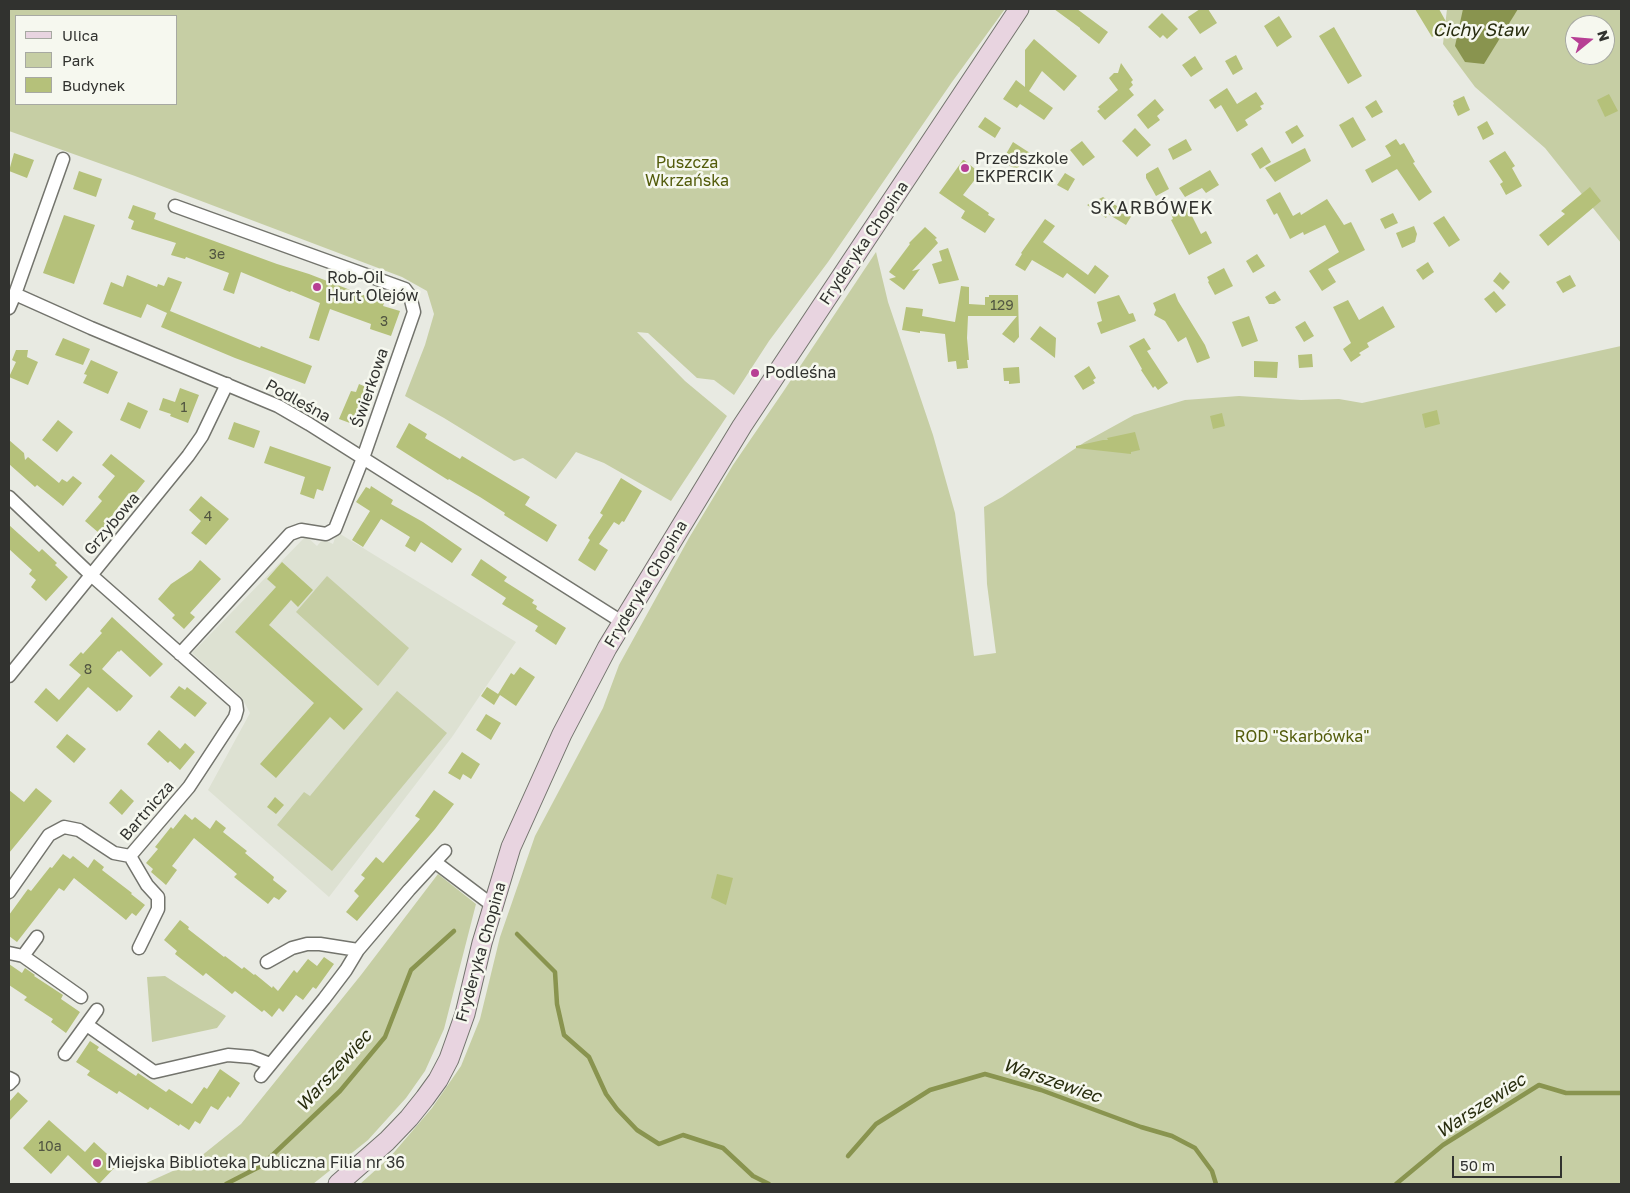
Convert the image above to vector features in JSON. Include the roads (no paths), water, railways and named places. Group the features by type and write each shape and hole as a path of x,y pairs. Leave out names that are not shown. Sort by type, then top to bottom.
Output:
{"street":[{"name":"Fryderyka Chopina","path":"338,1184 409,1118 438,1080 449,1059 465,1014 492,905 511,848 562,734 622,622 742,426 1019,9"},
{"path":"9,308 63,159"},
{"name":"Świerkowa","path":"175,206 405,288 410,296 414,312 363,458 335,529 326,534 301,530 290,534 180,654"},
{"name":"Podleśna","path":"15,294 91,328 278,406 622,622"},
{"name":"Grzybowa","path":"9,676 188,456 202,436 221,400 227,384"},
{"path":"9,497 91,575 180,654"},
{"name":"Bartnicza","path":"9,892 49,835 64,827 79,830 114,853 130,856 189,787 238,710 236,704 180,654"},
{"path":"261,1076 324,999 346,970 358,950 409,890 446,851"},
{"path":"130,856 147,886 158,897 158,909 139,948"},
{"path":"435,862 492,905"},
{"path":"23,956 37,937"},
{"path":"267,962 292,948 307,944 320,944 358,950"},
{"path":"9,953 23,956 81,998"},
{"path":"65,1054 97,1010"},
{"path":"87,1025 154,1072 228,1055 252,1057 270,1064"},
{"path":"9,1078 12,1080 9,1084"}],"water":[{"name":"Cichy Staw","path":"1463,9 1518,9 1484,64 1465,62 1455,46"}],"waterway":[{"name":"Warszewiec","path":"226,1184 261,1166 340,1091 385,1037 411,970 454,931"},
{"name":"Warszewiec","path":"517,934 555,972 557,1004 564,1035 589,1057 606,1094 637,1130 659,1144 683,1135 723,1148 753,1176 769,1184"},
{"name":"Warszewiec","path":"848,1156 876,1124 930,1090 985,1074 1041,1090 1141,1127 1172,1136 1195,1148 1212,1171 1216,1184"},
{"name":"Warszewiec","path":"1396,1184 1443,1145 1539,1085 1566,1093 1621,1093"}],"place":[{"name":"Przedszkole EKPERCIK","path":"965,168"},
{"name":"Rob-Oil Hurt Olejów","path":"317,287"},
{"name":"Podleśna","path":"755,373"},
{"name":"Miejska Biblioteka Publiczna Filia nr 36","path":"97,1163"}],"district":[{"name":"SKARBÓWEK","path":"1152,208"}],"park label":[{"name":"Puszcza Wkrzańska","path":"687,172"},
{"name":"ROD \"Skarbówka\"","path":"1302,737"}]}
